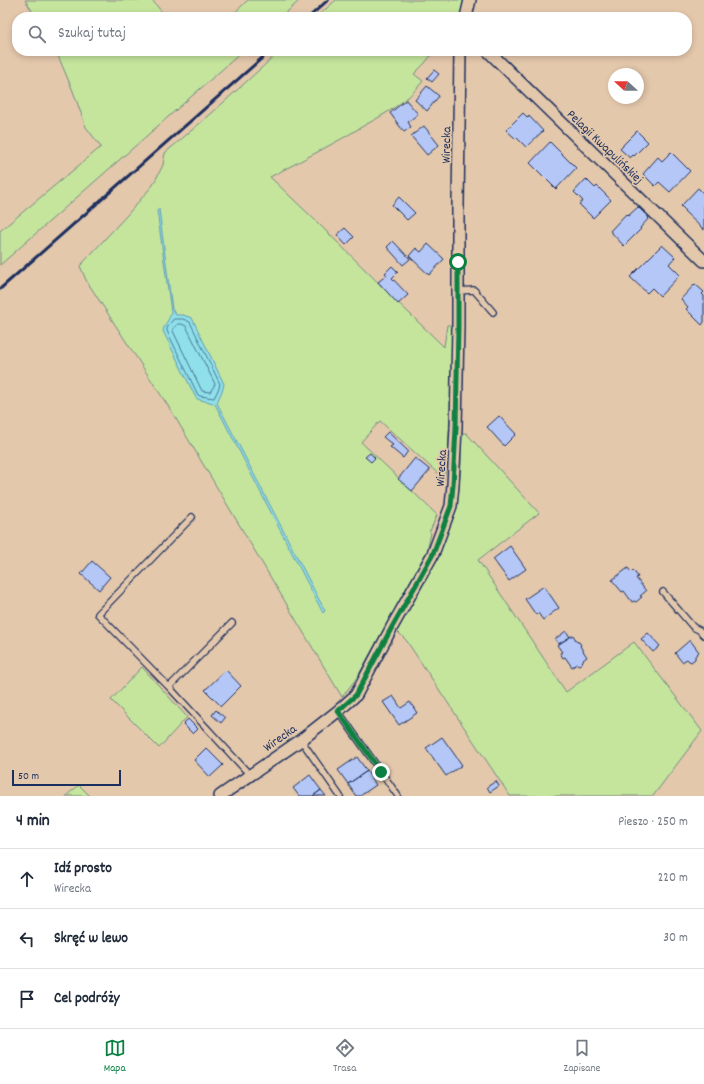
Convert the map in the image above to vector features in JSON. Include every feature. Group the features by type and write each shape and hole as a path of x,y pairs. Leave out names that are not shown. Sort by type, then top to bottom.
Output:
{"street":[{"path":"467,12 470,0"},
{"name":"Wirecka","path":"220,796 301,740 356,695 433,554 451,506 456,428 460,56"},
{"name":"Pelagii Kwapulińskiej","path":"493,56 704,261"}],"lane":[{"path":"458,290 474,290 493,312"},
{"path":"192,517 98,614 169,687 250,775"},
{"path":"664,592 693,627 704,635"},
{"path":"169,687 232,623"},
{"path":"338,711 398,796"},
{"path":"301,740 340,796"}],"green space":[{"path":"25,0 152,0 162,12 33,12"},
{"path":"248,0 300,0 287,12 235,12"},
{"path":"336,0 465,0 461,12 323,12"},
{"path":"58,56 237,56 0,265 0,231 101,147 86,127"},
{"path":"275,56 430,56 414,74 423,81 404,101 342,139 270,177 444,347 447,325 454,325 448,455 444,479 380,421 361,442 437,515 429,531 431,533 427,551 358,676 342,697 172,412 86,280 80,266 153,185 163,165 165,153 212,113"},
{"path":"461,433 466,433 539,513 478,560 566,692 634,642 702,731 653,796 510,796 406,640 396,630 414,601 440,552 454,513 458,498 461,464"},
{"path":"142,667 187,717 159,748 111,700"},
{"path":"79,785 90,796 66,796"}],"water":[{"path":"159,209 172,309 176,315 183,315 192,318 224,384 217,403 325,611 323,613 215,404 196,398 163,331 171,312 157,210"}],"building":[{"path":"434,70 439,74 432,82 427,78"},
{"path":"427,86 439,96 427,111 415,100"},
{"path":"406,100 418,114 408,122 411,127 404,132 390,113"},
{"path":"523,113 528,118 529,116 543,131 526,147 506,130"},
{"path":"424,126 439,145 427,155 411,136"},
{"path":"637,131 648,142 630,158 620,149"},
{"path":"550,142 576,168 556,189 530,163"},
{"path":"671,152 690,171 670,192 659,182 655,186 643,174 658,157 662,161"},
{"path":"586,179 595,188 597,186 611,200 593,218 579,204 583,201 574,192"},
{"path":"698,188 704,194 704,230 685,212 686,211 681,206"},
{"path":"399,197 415,213 407,220 392,205"},
{"path":"638,207 649,218 640,228 641,229 624,246 610,231 626,214 628,216"},
{"path":"345,228 354,237 346,245 337,235"},
{"path":"393,241 410,259 403,265 387,247"},
{"path":"428,244 444,259 429,275 409,256 416,248 421,252"},
{"path":"662,245 675,257 669,264 680,275 660,296 652,288 647,293 630,277"},
{"path":"392,266 398,272 392,278 408,295 398,304 378,282 387,275 385,273"},
{"path":"695,284 704,292 702,294 704,296 704,322 702,325 686,309 688,307 681,299"},
{"path":"499,416 516,434 504,446 487,427"},
{"path":"388,432 408,451 403,458 390,447 393,445 383,437"},
{"path":"370,453 375,458 371,462 365,457"},
{"path":"415,458 430,470 412,491 398,479"},
{"path":"510,546 526,569 509,581 493,559"},
{"path":"92,561 110,577 99,590 81,574"},
{"path":"628,568 631,572 633,570 638,577 636,578 646,591 636,602 632,602 624,591 622,592 612,580"},
{"path":"544,586 559,608 543,620 538,613 536,615 525,599"},
{"path":"566,631 570,637 559,644 555,639"},
{"path":"648,633 660,646 653,652 641,639"},
{"path":"573,635 577,642 581,645 580,646 587,657 579,665 577,664 572,667 565,657 563,658 560,653 562,652 557,645"},
{"path":"690,640 699,652 695,656 695,659 691,662 687,659 682,662 675,653"},
{"path":"226,670 241,686 221,706 205,690"},
{"path":"393,696 401,708 410,702 417,713 399,725 383,702"},
{"path":"216,710 225,718 221,723 212,715"},
{"path":"188,719 198,729 193,734 183,724"},
{"path":"442,737 462,765 446,776 426,748"},
{"path":"206,748 223,765 210,777 194,760"},
{"path":"357,757 367,771 348,784 338,770"},
{"path":"367,771 376,785 360,796 356,796 348,784"},
{"path":"310,775 321,790 313,796 299,796 293,788"},
{"path":"496,781 499,786 490,792 487,787"},
{"path":"321,790 326,796 313,796"}],"railway":[{"path":"315,12 328,0"},
{"path":"0,289 264,56"}],"route":[{"path":"381,772 338,711 356,695 433,554 451,506 456,428 458,262"}]}
